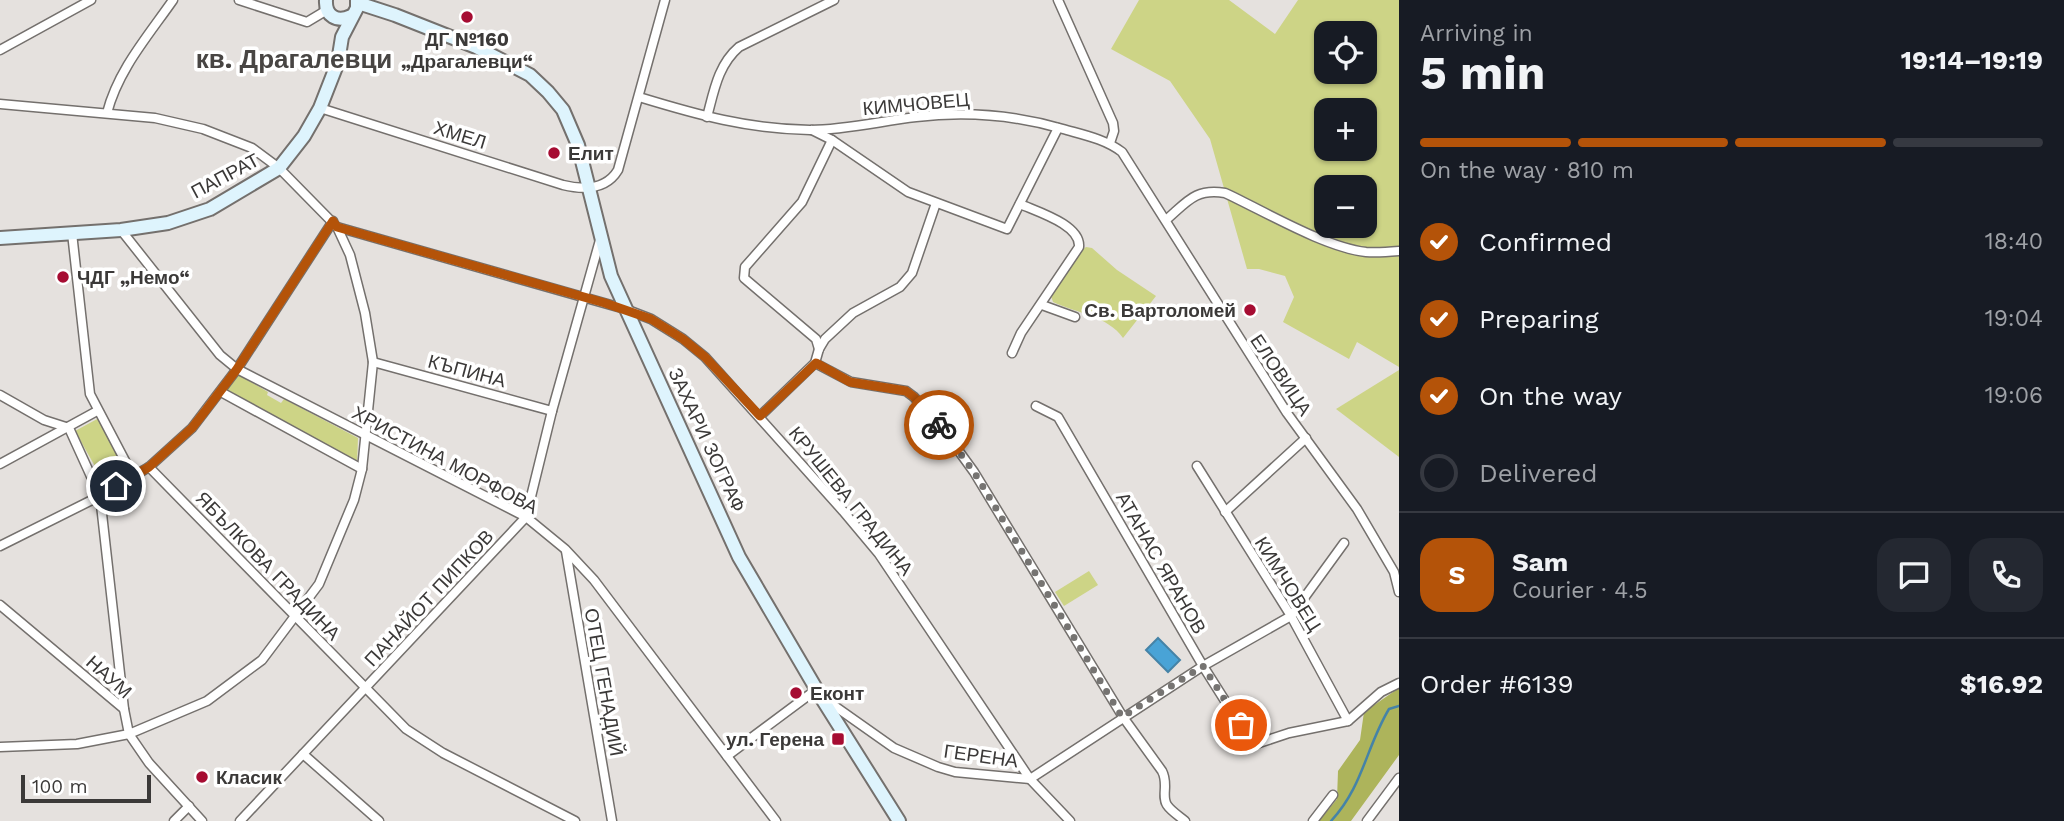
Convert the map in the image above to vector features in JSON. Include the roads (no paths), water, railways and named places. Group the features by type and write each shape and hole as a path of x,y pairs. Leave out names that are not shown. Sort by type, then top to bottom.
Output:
{"street":[{"path":"0,50 91,0"},
{"path":"107,113 113,91 125,68 173,0"},
{"path":"239,0 307,22 329,10"},
{"path":"590,188 607,183 618,170 665,0"},
{"path":"707,117 721,70 733,52 755,37 834,0"},
{"path":"1058,0 1113,123 1114,131 1110,143"},
{"name":"ПАПРАТ","path":"0,238 121,230 168,223 210,209 279,168 304,136 320,108 338,62 342,37 351,16 364,2"},
{"name":"ЗАХАРИ ЗОГРАФ","path":"364,2 476,47 530,75 562,110 572,127 611,275 739,557 899,821"},
{"path":"329,10 344,19 351,16"},
{"path":"329,10 342,37"},
{"name":"КИМЧОВЕЦ","path":"639,97 739,125 812,130 957,114 981,114 1058,128 1110,143"},
{"path":"0,104 155,118 203,129 252,148 279,168 335,224 350,255 365,313 373,362 362,469 355,500 319,584 262,660 207,701 129,734 76,744 0,747"},
{"name":"ХМЕЛ","path":"320,108 563,184 590,188"},
{"path":"812,130 832,140 908,192 1006,229 1058,128"},
{"path":"819,349 816,339 744,278 745,267 802,202 832,140"},
{"name":"ЕЛОВИЦА","path":"1110,143 1122,152 1202,276 1238,338 1357,509 1394,572 1399,592"},
{"path":"1166,220 1202,192 1225,193 1326,241 1366,252 1399,251"},
{"path":"760,416 816,363 819,349 825,339 853,313 900,287 912,273 936,203"},
{"path":"1012,353 1021,333 1079,247 1079,239 1073,229 1020,204"},
{"path":"0,546 100,496 149,467 192,428 237,369 335,224"},
{"name":"КРУШЕВА ГРАДИНА","path":"335,224 625,309 651,319 683,339 705,357 760,416 879,554 1030,779 1070,821"},
{"name":"ХРИСТИНА МОРФОВА","path":"121,230 220,355 237,369 526,517 565,549 594,580 776,821"},
{"path":"72,233 90,394 133,476"},
{"name":"ПАНАЙОТ ПИПКОВ","path":"240,821 526,517 552,411 602,235"},
{"path":"1042,305 1076,317"},
{"name":"КЪПИНА","path":"373,362 552,411"},
{"path":"816,363 850,382 906,391 945,432 974,472 1122,717 1167,779 1165,800 1168,807 1185,821"},
{"path":"220,392 362,469"},
{"path":"0,394 44,420 69,428 100,496 124,709"},
{"name":"АТАНАС ЯРАНОВ","path":"1036,406 1058,417 1203,666 1253,744 1289,733 1348,721"},
{"path":"0,464 97,411"},
{"path":"1225,512 1306,438"},
{"name":"КИМЧОВЕЦ","path":"1197,466 1291,616 1348,721"},
{"name":"ЯБЪЛКОВА ГРАДИНА","path":"149,467 406,729 443,753 575,821"},
{"path":"1030,779 1203,666 1291,616 1344,542"},
{"name":"ОТЕЦ ГЕНАДИЙ","path":"565,549 612,821"},
{"name":"НАУМ","path":"0,605 124,709 129,734 149,763 202,821"},
{"path":"1348,721 1381,692 1399,683"},
{"path":"727,757 819,693"},
{"name":"ГЕРЕНА","path":"819,693 894,748 938,767 955,772 1030,779"},
{"path":"303,754 379,821"},
{"path":"1367,821 1399,778"},
{"path":"1313,821 1333,795"},
{"path":"174,821 189,806"}],"water":[{"path":"1158,638 1180,660 1168,672 1146,650"}],"waterway":[{"path":"1331,821 1342,808 1357,781 1389,709 1399,706"}],"place":[{"name":"ДГ №160 „Драгалевци“","path":"467,17"},
{"name":"Елит","path":"554,153"},
{"name":"ЧДГ „Немо“","path":"63,277"},
{"name":"Св. Вартоломей","path":"1250,310"},
{"name":"Еконт","path":"796,693"},
{"name":"ул. Герена","path":"838,739"},
{"name":"Класик","path":"202,777"}],"district":[{"name":"кв. Драгалевци","path":"294,59"}]}
